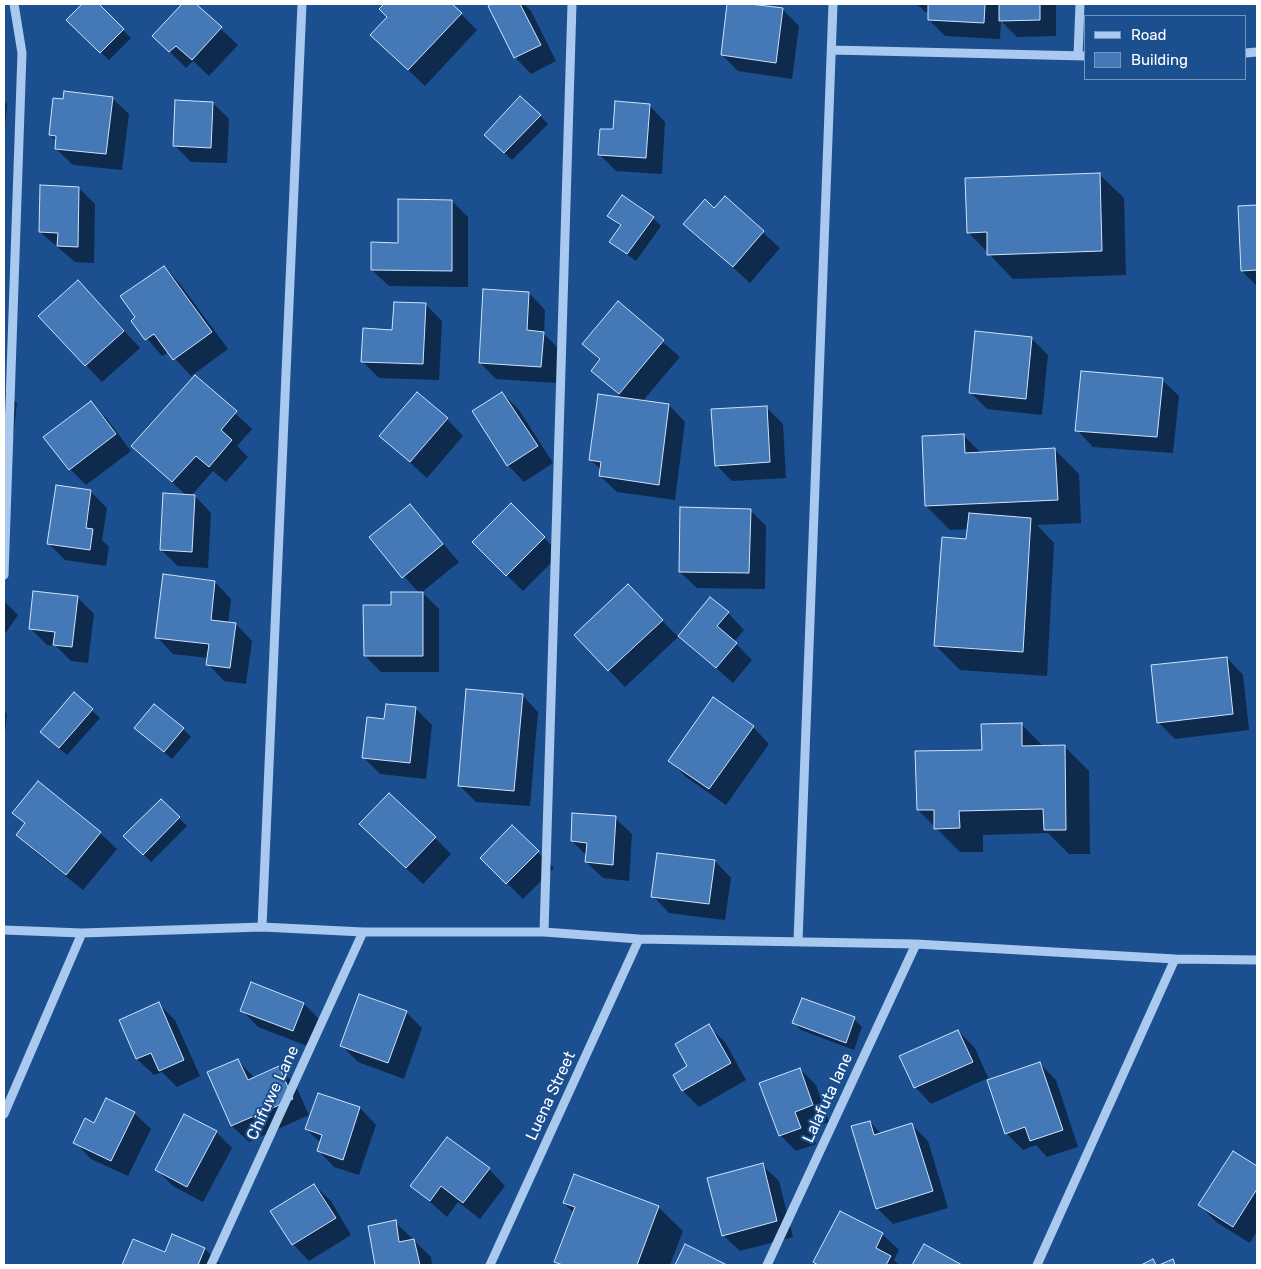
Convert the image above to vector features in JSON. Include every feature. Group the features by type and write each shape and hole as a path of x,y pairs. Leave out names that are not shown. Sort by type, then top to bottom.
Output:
{"street":[{"path":"4,575 22,53 14,4"},
{"path":"262,927 302,4"},
{"path":"544,932 572,4"},
{"path":"798,941 833,4"},
{"path":"832,50 1081,56 1080,4"},
{"path":"4,930 82,933 262,927 363,932 544,932 639,939 916,944 1175,959 1257,960"},
{"name":"Chifuwe Lane","path":"211,1265 363,932"},
{"path":"4,1114 82,933"},
{"name":"Luena Street","path":"490,1265 639,939"},
{"name":"Lalafuta lane","path":"767,1265 916,944"},
{"path":"1038,1265 1175,959"}],"building":[{"path":"82,4 99,4 124,29 100,53 66,20"},
{"path":"182,4 196,4 222,27 192,60 176,46 169,52 152,36"},
{"path":"384,4 452,4 462,13 408,70 370,35 387,17 379,9"},
{"path":"492,4 520,4 541,45 514,58 488,6"},
{"path":"727,4 750,4 783,8 776,63 721,55"},
{"path":"928,4 985,4 984,23 928,20"},
{"path":"999,4 1040,4 1040,20 999,21"},
{"path":"64,91 113,97 106,154 55,149 56,136 49,135 53,98 63,99"},
{"path":"520,96 541,115 504,153 484,135"},
{"path":"175,100 213,102 211,148 173,146"},
{"path":"615,101 650,104 646,158 598,155 600,129 613,129"},
{"path":"1100,173 1102,251 987,255 987,232 967,233 965,178"},
{"path":"40,185 79,187 78,247 57,246 58,233 39,232"},
{"path":"622,195 654,217 627,254 609,242 621,225 607,216"},
{"path":"725,196 764,231 733,267 683,224 705,199 714,208"},
{"path":"398,199 452,200 452,271 371,270 371,242 398,243"},
{"path":"1257,205 1257,270 1241,271 1238,206"},
{"path":"164,266 212,332 173,360 154,334 145,340 131,321 135,317 120,296"},
{"path":"78,280 124,331 85,366 38,316"},
{"path":"483,289 529,292 527,330 544,332 541,367 479,363"},
{"path":"618,301 664,340 619,394 591,371 600,359 582,344"},
{"path":"394,302 426,303 423,364 361,362 363,328 392,330"},
{"path":"975,331 1032,337 1026,399 969,393"},
{"path":"1081,371 1163,378 1157,437 1075,431"},
{"path":"195,375 237,411 221,430 232,440 209,467 196,456 172,482 131,446"},
{"path":"417,392 448,418 410,462 379,436"},
{"path":"502,392 538,446 507,466 472,411"},
{"path":"598,394 669,404 659,485 599,476 601,462 589,460"},
{"path":"91,401 116,434 69,470 43,437"},
{"path":"767,406 770,462 715,466 711,409"},
{"path":"964,434 965,453 1055,448 1058,500 925,506 922,436"},
{"path":"56,485 91,490 86,528 93,529 90,550 47,544"},
{"path":"163,493 195,495 192,552 160,550"},
{"path":"511,503 545,537 506,576 472,542"},
{"path":"410,504 443,544 402,578 369,537"},
{"path":"680,507 751,509 749,573 679,572"},
{"path":"969,513 1031,518 1023,652 934,646 942,537 966,539"},
{"path":"163,574 215,581 211,620 236,623 230,668 206,665 209,644 155,638"},
{"path":"628,584 663,620 608,671 574,635"},
{"path":"33,591 78,596 72,647 53,645 55,632 29,629"},
{"path":"391,592 423,592 423,656 364,656 363,605 391,605"},
{"path":"710,597 729,612 717,626 737,643 716,668 678,636"},
{"path":"1227,657 1233,714 1157,723 1151,665"},
{"path":"466,689 523,694 514,791 458,786"},
{"path":"74,692 93,709 59,748 40,732"},
{"path":"713,697 754,726 709,789 668,761"},
{"path":"154,704 184,728 164,752 134,728"},
{"path":"386,704 416,707 410,763 362,758 367,717 384,719"},
{"path":"1022,723 1022,746 1065,745 1066,830 1044,830 1043,809 959,811 960,828 934,829 934,810 917,810 915,751 982,750 981,724"},
{"path":"38,781 101,832 66,875 16,835 25,823 12,813"},
{"path":"389,793 436,837 406,868 359,824"},
{"path":"161,799 180,817 143,855 123,836"},
{"path":"572,813 616,816 613,865 585,862 587,843 571,841"},
{"path":"512,825 539,851 506,884 480,858"},
{"path":"657,853 715,860 709,904 651,897"},
{"path":"251,982 304,1003 293,1031 240,1011"},
{"path":"359,994 407,1011 388,1063 340,1046"},
{"path":"802,998 855,1017 846,1043 792,1023"},
{"path":"159,1002 184,1060 159,1071 151,1053 136,1059 119,1020"},
{"path":"709,1024 731,1063 682,1091 673,1075 687,1066 675,1044"},
{"path":"958,1030 973,1062 914,1088 899,1056"},
{"path":"238,1059 248,1080 279,1066 293,1099 231,1126 207,1072"},
{"path":"1040,1062 1063,1130 1030,1141 1025,1127 1005,1134 987,1080"},
{"path":"800,1068 813,1105 795,1112 801,1128 779,1136 759,1083"},
{"path":"318,1093 360,1107 343,1160 317,1151 322,1135 305,1129"},
{"path":"106,1098 135,1112 111,1161 73,1143 85,1118 94,1123"},
{"path":"184,1114 217,1131 187,1187 155,1170"},
{"path":"870,1121 874,1135 912,1123 933,1191 876,1209 851,1126"},
{"path":"447,1137 490,1168 463,1203 441,1186 430,1201 410,1186"},
{"path":"1233,1151 1257,1166 1257,1189 1233,1227 1198,1205"},
{"path":"763,1163 777,1221 722,1236 707,1178"},
{"path":"574,1174 659,1206 637,1265 563,1265 554,1262 575,1207 563,1203"},
{"path":"314,1184 336,1218 292,1245 270,1211"},
{"path":"840,1211 883,1233 876,1248 891,1256 886,1265 818,1265 813,1262"},
{"path":"396,1220 399,1242 414,1239 420,1265 375,1265 368,1226"},
{"path":"172,1234 205,1248 198,1265 122,1265 133,1239 165,1252"},
{"path":"685,1244 727,1265 675,1265"},
{"path":"924,1244 962,1265 912,1265"},
{"path":"1153,1259 1156,1265 1141,1265"},
{"path":"1173,1259 1175,1265 1159,1265"}]}
